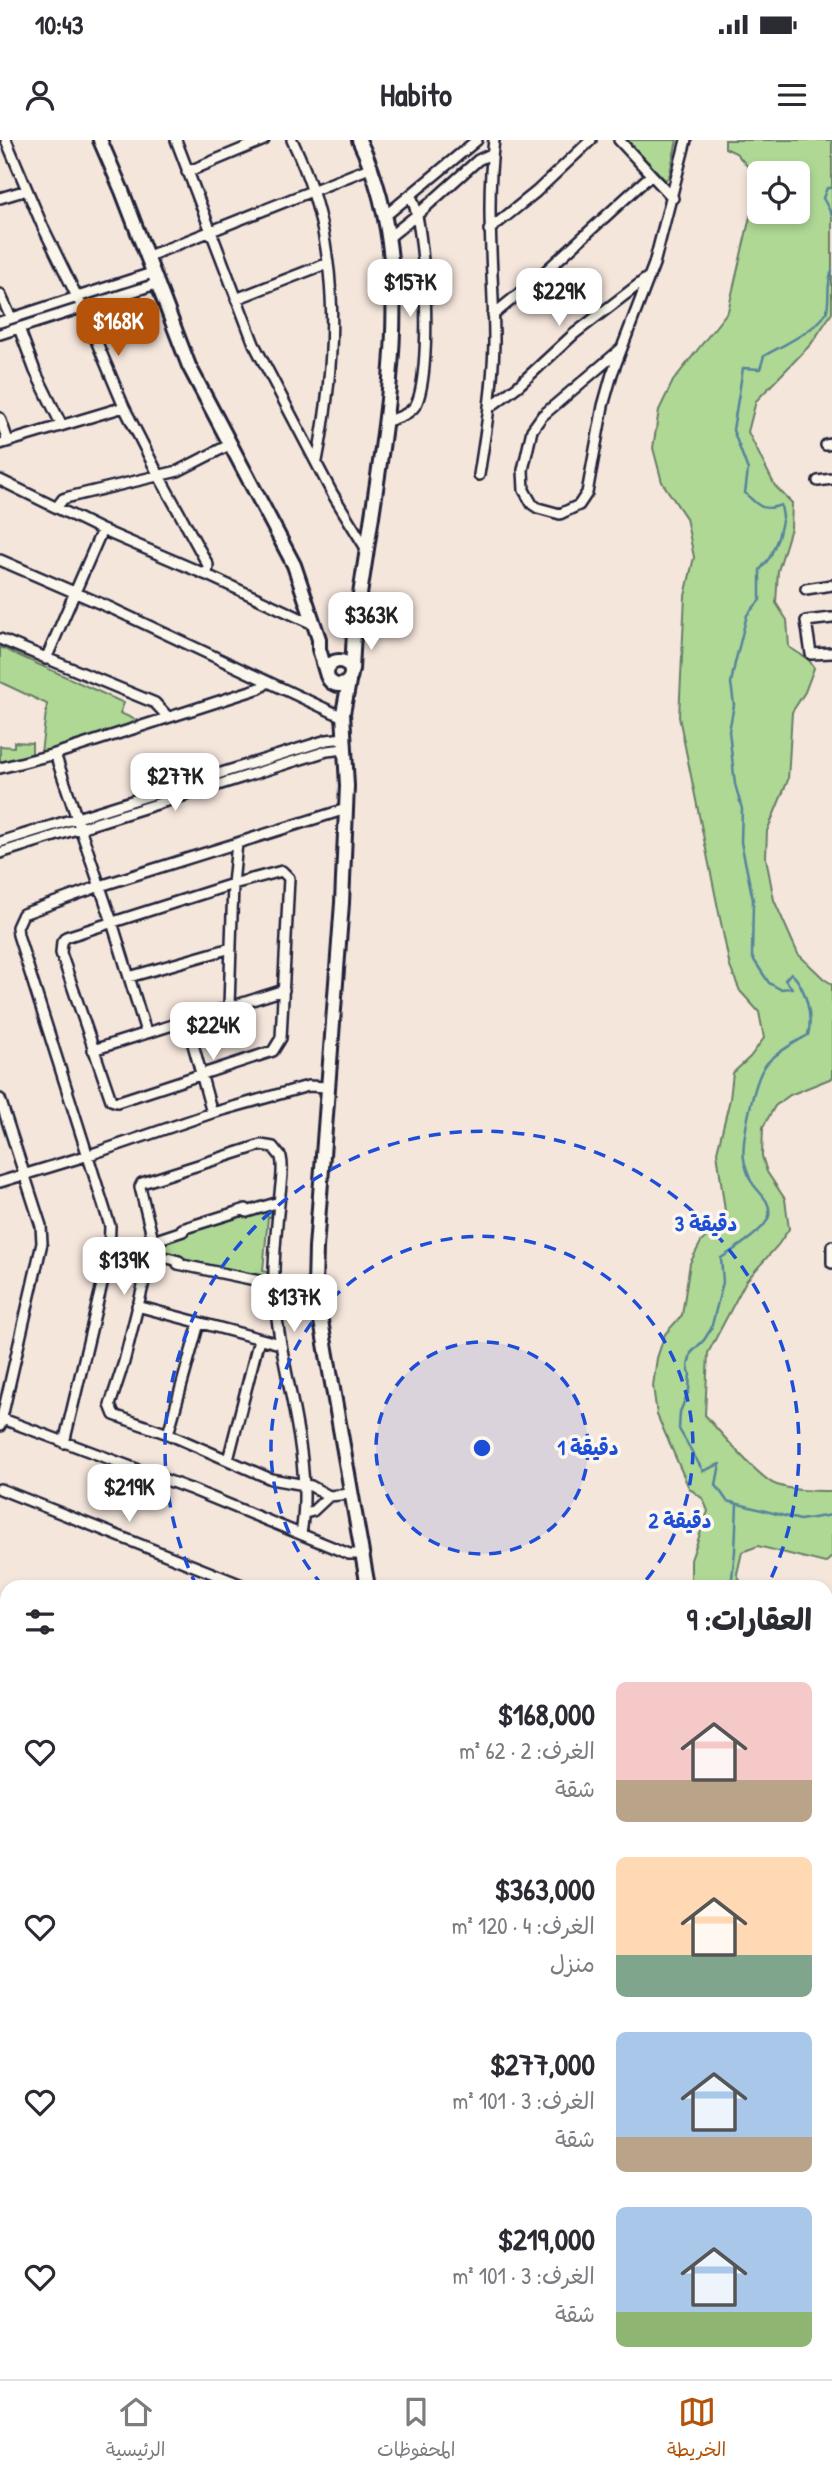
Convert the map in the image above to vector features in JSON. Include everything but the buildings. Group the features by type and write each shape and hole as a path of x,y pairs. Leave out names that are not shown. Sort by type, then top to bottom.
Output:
{"street":[{"path":"6,140 124,407 208,565 207,575"},
{"path":"100,140 189,366 294,565 315,625 319,649 338,708 343,715"},
{"path":"176,140 236,299 273,383 344,514 367,550"},
{"path":"187,172 248,143 264,140"},
{"path":"292,140 314,191 328,263 332,367 317,461"},
{"path":"359,140 372,167 385,216 393,339 387,421 343,715 346,809 315,1287 364,1580"},
{"path":"385,216 477,140"},
{"path":"479,475 490,407 493,315 489,230 491,154 494,140"},
{"path":"489,230 591,140"},
{"path":"619,140 673,198"},
{"path":"621,349 542,416 531,430 523,480 527,497 538,508 560,514 579,505 587,493 603,406 621,349 649,277 673,198 686,140"},
{"path":"388,238 474,164 491,154"},
{"path":"146,257 372,167"},
{"path":"493,315 537,279 651,175"},
{"path":"0,198 27,190"},
{"path":"387,421 407,414 412,409 422,379 424,299 418,214 411,196"},
{"path":"236,299 328,263"},
{"path":"490,407 518,386 574,334 649,277"},
{"path":"0,322 77,297 154,279"},
{"path":"0,334 82,307 154,279"},
{"path":"0,294 11,318"},
{"path":"19,328 35,371 61,424"},
{"path":"0,418 4,442 124,407"},
{"path":"57,507 69,496 178,471 229,445"},
{"path":"818,481 832,479"},
{"path":"0,480 102,530 315,625"},
{"path":"46,659 102,530"},
{"path":"0,559 343,715"},
{"path":"806,589 832,585"},
{"path":"832,618 806,621 811,654 832,653"},
{"path":"329,679 328,668 337,661 354,632"},
{"path":"0,639 155,704 168,717"},
{"path":"319,639 337,661 345,662 350,676"},
{"path":"329,679 342,686 350,676"},
{"path":"0,768 55,754 260,688 268,682"},
{"path":"0,842 77,823 345,744"},
{"path":"55,754 146,1032"},
{"path":"64,1443 109,1255 111,1236 89,1155 17,927 23,914 100,886 346,809"},
{"path":"0,853 77,823"},
{"path":"229,1006 237,843"},
{"path":"282,871 289,878 281,1038 273,1051 117,1102 108,1097 61,947 66,937 233,884 282,871"},
{"path":"130,977 231,948"},
{"path":"93,1050 284,990"},
{"path":"186,1019 212,1113"},
{"path":"0,1182 212,1113 309,1086 328,1087"},
{"path":"0,1099 41,1226 43,1243 1,1421 349,1554 361,1554"},
{"path":"302,1534 305,1513 303,1485 292,1403 280,1343 274,1284 281,1157 273,1147 258,1146 141,1184 153,1241 152,1254 110,1405 111,1411 114,1415 168,1434 271,1479 303,1485 329,1496 351,1494"},
{"path":"153,1241 208,1221 279,1202"},
{"path":"832,1246 832,1263"},
{"path":"152,1254 179,1261 178,1264 274,1284"},
{"path":"137,1306 280,1343"},
{"path":"168,1434 199,1323"},
{"path":"228,1460 259,1339"},
{"path":"0,1489 229,1580"},
{"path":"305,1513 313,1511 329,1496"}],"green space":[{"path":"627,140 677,140 669,177 665,180"},
{"path":"725,140 832,140 832,313 811,344 756,401 748,432 775,486 792,503 791,528 778,571 776,603 787,620 789,647 809,660 814,668 805,692 792,712 788,780 767,831 766,858 774,900 798,954 832,984 832,1078 790,1095 775,1106 763,1127 762,1156 767,1172 785,1199 789,1229 746,1281 708,1353 705,1415 740,1454 770,1481 791,1488 832,1491 832,1557 825,1563 758,1546 742,1552 737,1574 740,1580 693,1580 691,1560 708,1511 703,1499 689,1488 657,1415 653,1386 657,1358 665,1334 682,1315 690,1263 701,1242 717,1226 725,1211 717,1152 730,1099 733,1073 750,1057 764,1038 759,1012 740,991 730,967 679,717 685,596 694,557 686,518 662,482 653,448 659,410 673,381 728,311 748,224 810,224 810,161 747,161 747,166 736,153 725,148"},
{"path":"0,647 124,703 120,713 141,722 41,753 47,704 0,682"},
{"path":"14,742 32,743 32,754 0,765 0,746 14,747"},
{"path":"272,1207 271,1217 268,1217 263,1271 267,1272 267,1279 182,1262 160,1253 162,1241 186,1234 186,1231 245,1212"}],"waterway":[{"path":"832,188 827,188 823,198 832,215"},
{"path":"832,271 827,310 818,323 764,356 760,369 743,368 733,430 748,470 745,493 765,508 781,505 783,517 770,557 760,570 760,600 747,615 731,683 734,705 729,731 735,784 742,809 741,842 753,900 752,957 769,983 780,989 792,988 785,980 791,973 801,986 810,1019 808,1035 773,1057 765,1066 757,1084 746,1126 744,1159 750,1179 766,1200 769,1216 756,1233 721,1258 723,1282 711,1329 691,1353 688,1366 689,1390 680,1412 679,1429 703,1471 720,1464 716,1485 727,1501 800,1520 832,1515"},
{"path":"732,1580 737,1504"}]}
